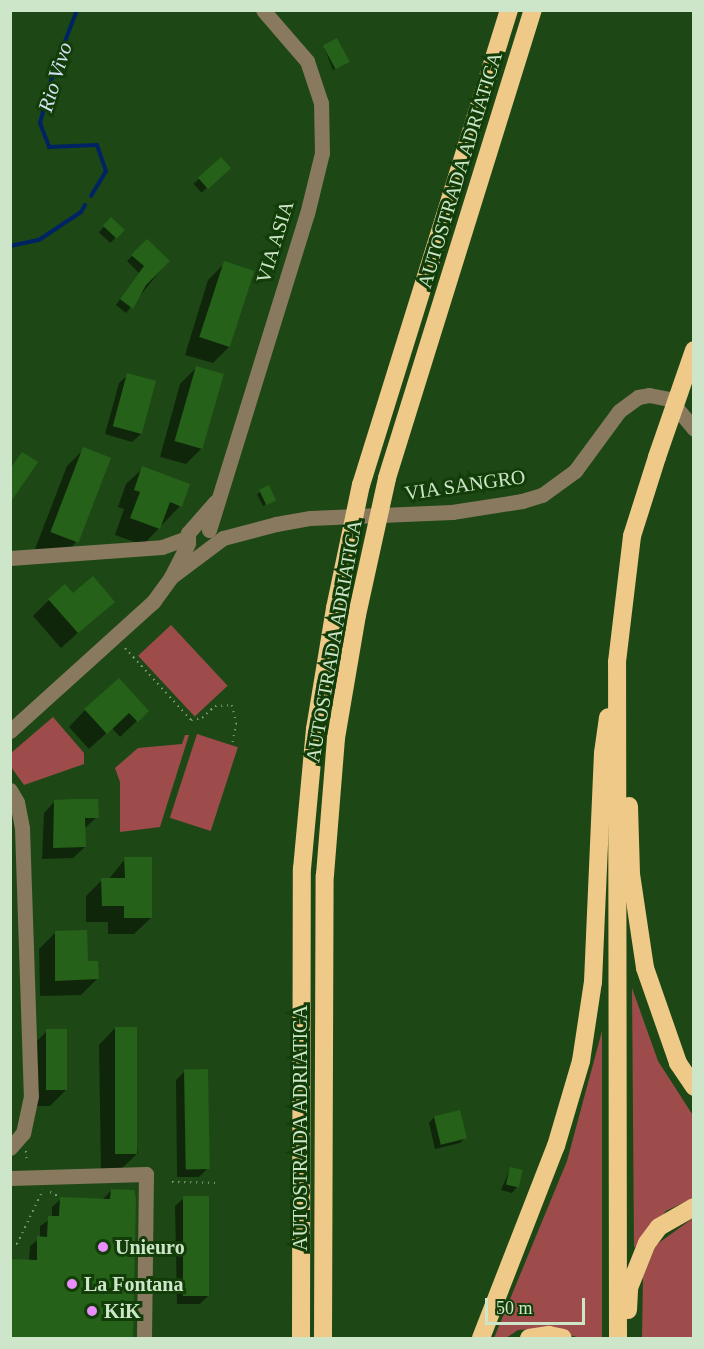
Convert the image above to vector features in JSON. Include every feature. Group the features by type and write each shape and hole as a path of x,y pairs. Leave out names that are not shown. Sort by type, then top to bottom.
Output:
{"highway":[{"name":"AUTOSTRADA ADRIATICA","path":"301,1338 302,869 315,729 335,608 361,484 509,10"},
{"name":"AUTOSTRADA ADRIATICA","path":"323,1338 325,875 336,738 357,615 387,478 533,10"},
{"path":"481,1338 556,1146 580,1061 592,982 603,753 617,662 632,536 693,350"},
{"path":"617,662 625,683 631,874 645,968 678,1063 693,1087"},
{"path":"617,662 618,1338"},
{"path":"628,1338 629,1288 647,1243 659,1227 693,1207"},
{"path":"529,1338 563,1338"}],"street":[{"name":"VIA ASIA","path":"171,577 211,540 219,497 308,214 322,153 321,103 307,61 263,10"},
{"name":"VIA SANGRO","path":"211,540 310,518 452,512 532,498 560,485 619,411 649,395 669,399 693,429"},
{"name":"VIA ASIA","path":"10,731 153,602 171,577 189,536 219,497"},
{"path":"10,558 162,548 189,536 200,525 211,540 194,550 189,536"},
{"path":"162,548 180,559"},
{"path":"10,790 17,802 22,828 31,1096 23,1133 10,1148"},
{"path":"10,1178 146,1174 144,1338"}],"path":[{"path":"115,638 191,720 202,718 215,706 232,705 236,723 232,746"},
{"path":"172,1182 219,1183"},
{"path":"10,1244 17,1244 43,1189"}],"shaded area":[{"path":"171,625 228,686 195,716 138,656"},
{"path":"53,717 84,753 84,764 24,785 11,767 11,753"},
{"path":"197,734 238,747 211,831 170,818"},
{"path":"185,735 189,735 160,827 120,832 120,782 115,768 138,748 182,744"},
{"path":"632,988 658,1061 694,1117 693,1198 666,1211 634,1248"},
{"path":"602,1031 602,1338 580,1338 546,1328 518,1330 506,1338 494,1338 567,1161"},
{"path":"693,1218 693,1338 642,1338 643,1277 656,1245"}],"building":[{"path":"337,38 350,62 336,69 323,46"},
{"path":"221,157 231,168 208,189 198,178"},
{"path":"111,217 125,230 117,239 103,226"},
{"path":"147,239 170,261 146,285 133,309 120,299 144,266 131,255"},
{"path":"224,261 254,271 230,347 199,337"},
{"path":"196,366 224,374 202,449 175,441"},
{"path":"127,373 156,381 142,434 113,426"},
{"path":"83,447 111,458 78,543 50,532"},
{"path":"22,452 38,462 10,503 10,469"},
{"path":"142,466 190,484 182,507 170,502 160,529 130,518 140,492 134,490"},
{"path":"269,485 276,500 266,505 259,490"},
{"path":"93,576 115,602 78,633 48,599 65,584 73,593"},
{"path":"119,678 149,711 138,722 129,713 107,734 84,709"},
{"path":"98,799 99,818 85,818 86,847 53,848 54,800"},
{"path":"124,857 152,857 152,918 124,918 124,906 102,906 101,878 125,878"},
{"path":"87,930 88,961 98,961 99,979 55,981 55,931"},
{"path":"115,1027 137,1027 137,1154 115,1154"},
{"path":"46,1029 67,1029 67,1090 46,1090"},
{"path":"184,1069 208,1069 210,1169 186,1169"},
{"path":"460,1110 467,1138 441,1145 434,1117"},
{"path":"510,1167 523,1170 519,1187 506,1185"},
{"name":"La Fontana","path":"111,1189 134,1190 136,1198 133,1338 10,1338 10,1259 37,1260 37,1236 47,1237 48,1216 59,1216 60,1197 110,1199"},
{"path":"183,1196 209,1196 209,1296 183,1296"}],"waterway":[{"name":"Rio Vivo","path":"77,10 54,70 40,123 49,147 97,145 106,171 91,196"},
{"name":"Rio Vivo","path":"10,246 39,240 81,212 85,205"}],"place":[{"name":"Unieuro","path":"103,1247"},
{"name":"La Fontana","path":"72,1284"},
{"name":"KiK","path":"92,1311"}]}
